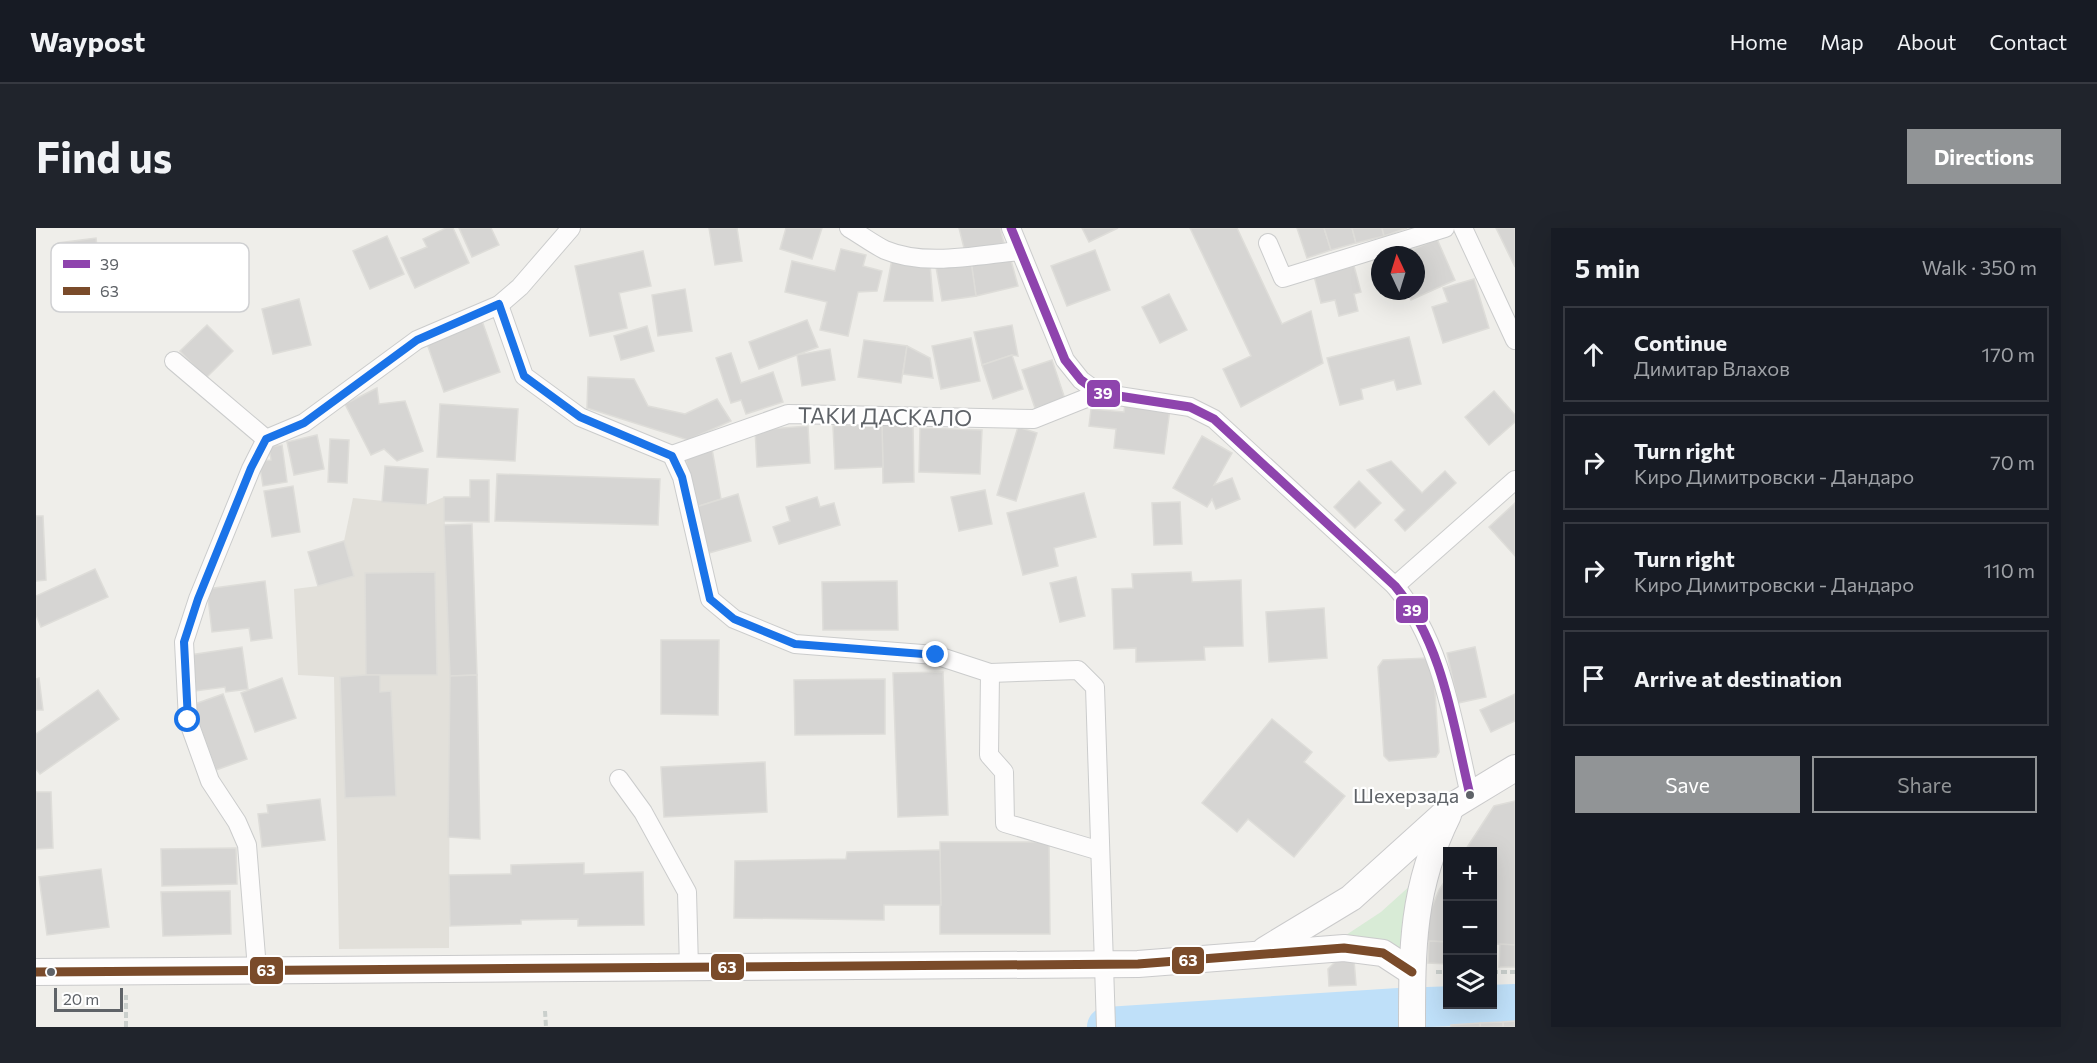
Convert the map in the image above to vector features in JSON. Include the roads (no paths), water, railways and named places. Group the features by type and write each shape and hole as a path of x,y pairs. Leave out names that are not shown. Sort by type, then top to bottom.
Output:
{"main road":[{"path":"1260,953 1351,898 1462,800 1515,768"},
{"path":"1412,1027 1412,978 1419,890 1436,839 1462,800"},
{"path":"36,972 1138,964 1260,953 1356,948 1383,954 1412,978"}],"street":[{"path":"257,969 248,845 237,822 210,781 188,720 184,642 198,599 251,468 266,439 304,423 417,340 499,304 520,287 571,228"},
{"path":"849,228 886,250 915,257 944,258 1019,251"},
{"path":"1011,228 1065,360 1080,380 1099,393 1190,407 1214,419 1395,586 1411,604 1426,633 1445,689 1462,800"},
{"path":"1268,243 1283,278 1445,228"},
{"path":"1463,228 1515,340"},
{"path":"499,304 524,376 580,417 672,456 682,477 710,599 734,619 795,644 936,655 990,673 1078,670 1095,687 1106,1027"},
{"path":"174,361 266,439"},
{"name":"ТАКИ ДАСКАЛО","path":"672,456 788,414 1034,419 1099,393"},
{"path":"1395,586 1515,480"},
{"path":"990,673 989,755 1004,772 1005,822 1100,851"},
{"path":"619,779 643,812 687,892 689,968"}],"waterway":[{"path":"1107,1027 1399,1008 1515,1004"}],"place":[{"name":"Шехерзада","path":"1470,795"}]}
